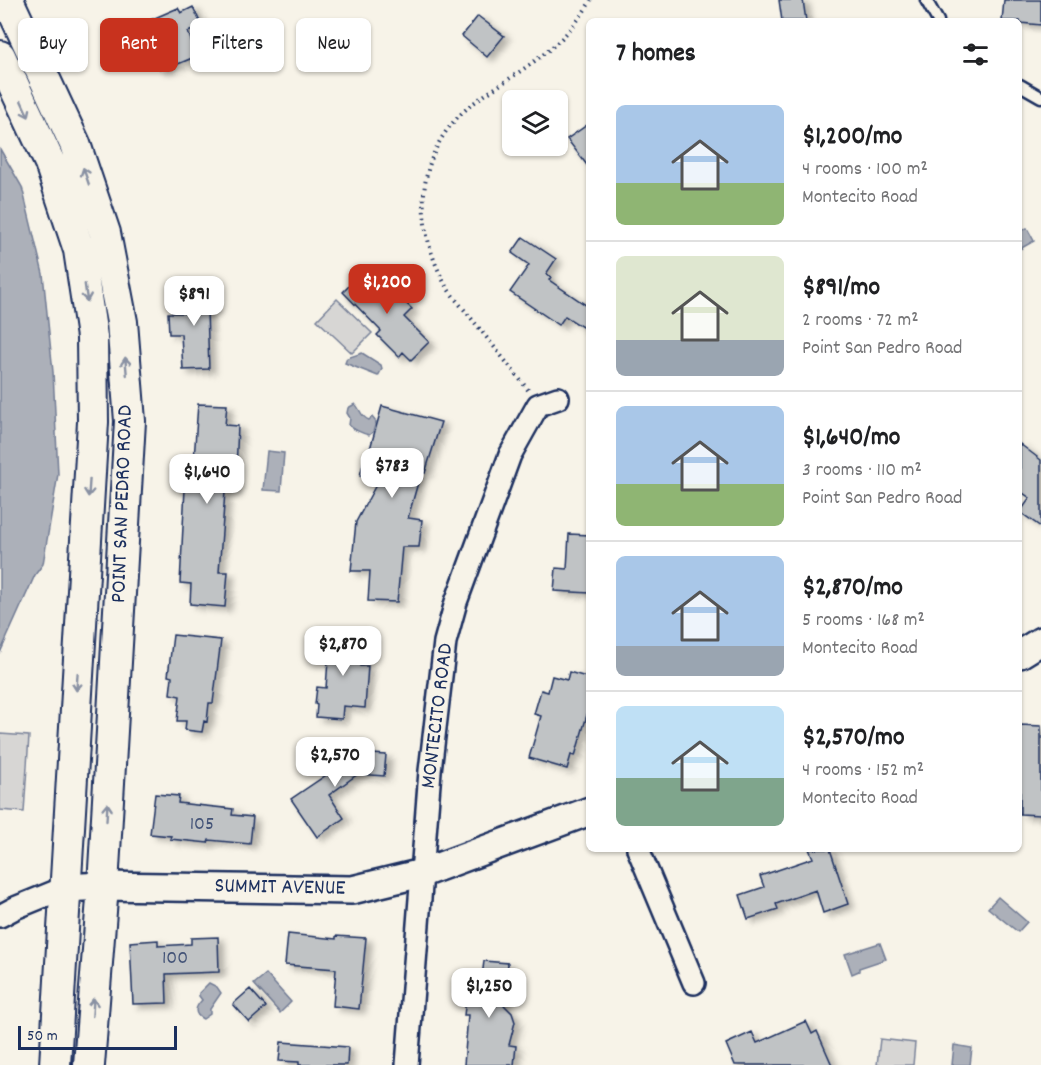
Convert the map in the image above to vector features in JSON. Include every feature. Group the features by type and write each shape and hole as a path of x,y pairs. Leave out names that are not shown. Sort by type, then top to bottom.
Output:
{"main road":[{"name":"POINT SAN PEDRO ROAD","path":"8,0 75,144 105,233 122,322 130,421 103,886 89,1065"},
{"name":"POINT SAN PEDRO ROAD","path":"0,56 50,163 80,250 92,337 93,422 55,1065"}],"street":[{"name":"MONTECITO ROAD","path":"407,1065 430,771 445,642 456,602 510,455 548,402"},
{"path":"1022,653 1041,641"},
{"name":"SUMMIT AVENUE","path":"0,916 64,888 103,886 352,890 422,873 586,812"},
{"path":"639,852 694,983"}],"lane":[{"path":"926,0 936,18"},
{"path":"1022,86 1041,97"}],"path":[{"path":"548,402 447,287 431,252 422,210 425,179 435,150 450,123 477,100 559,42 583,14 591,0"}],"shaded area":[{"path":"0,149 22,187 43,274 53,372 58,474 43,564 35,575 0,653"},
{"path":"1027,228 1034,241 1022,248 1022,230"},
{"path":"337,299 372,333 352,353 317,320"},
{"path":"362,353 381,365 382,369 378,376 345,363 347,358"},
{"path":"355,404 364,417 369,420 372,417 376,422 373,432 369,435 349,425 348,408"},
{"path":"267,451 284,453 281,491 263,490"},
{"path":"0,734 29,736 24,812 0,810"},
{"path":"998,897 1027,922 1018,932 988,908"},
{"path":"880,943 886,959 859,968 859,971 852,974 845,954"},
{"path":"266,974 291,1002 280,1013 254,984"},
{"path":"209,983 217,987 221,993 210,1009 210,1014 203,1019 196,1013 202,1000 199,993"},
{"path":"880,1039 915,1043 913,1065 877,1065"},
{"path":"954,1045 972,1048 970,1065 952,1065"}],"building":[{"path":"779,0 803,0 806,18 782,18"},
{"path":"1004,0 1041,0 1041,25 1022,23 1022,18 1002,18"},
{"path":"193,7 198,18 190,18 190,31 188,32 190,59 178,64 178,18 155,18 178,8 181,13"},
{"path":"478,16 504,36 487,57 462,36"},
{"path":"586,126 586,164 568,138"},
{"path":"523,237 556,259 546,274 551,277 549,280 586,305 586,329 565,316 559,325 510,292 529,265 512,253"},
{"path":"372,270 412,309 404,317 429,342 411,360 403,352 399,357 377,335 381,331 343,292 357,278 361,282"},
{"path":"185,284 210,284 211,309 207,310 209,369 183,370 181,334 169,334 168,313 186,313"},
{"path":"198,404 227,405 225,425 238,426 235,492 225,492 219,572 228,572 225,607 190,604 191,584 180,583 185,489 177,489 179,467 184,468 184,459 194,459"},
{"path":"382,406 441,422 425,473 421,472 408,518 422,520 419,547 402,547 397,602 368,601 370,571 351,571 356,522 378,481 360,476"},
{"path":"1022,446 1041,460 1041,527 1022,513 1022,509 1030,498 1022,492"},
{"path":"569,534 586,535 586,593 554,591 556,568 567,569"},
{"path":"330,632 362,634 360,666 368,666 365,708 343,706 342,719 316,717 317,687 326,688"},
{"path":"173,635 221,640 213,703 209,703 207,722 204,721 202,732 185,730 186,721 177,721 180,696 170,694 172,677 168,676"},
{"path":"569,672 586,677 586,719 575,756 571,755 567,769 529,758 541,716 534,714 541,690 548,692 552,676 567,680"},
{"path":"1022,725 1041,726 1041,815 1022,814"},
{"path":"331,751 386,755 384,776 358,774 329,795 344,818 317,837 291,799 329,773"},
{"path":"155,794 179,796 178,803 233,809 232,815 253,817 250,844 209,840 208,843 170,839 171,836 150,834"},
{"path":"810,852 831,852 848,904 823,913 816,890 776,904 778,909 748,919 740,895 764,887 760,876 813,858"},
{"path":"288,934 336,939 336,936 366,938 359,1009 333,1006 336,969 285,965"},
{"path":"218,937 219,972 166,974 167,1003 133,1004 130,942 158,940 158,946 191,944 191,938"},
{"path":"484,961 508,963 504,1005 512,1013 515,1022 509,1045 516,1046 514,1065 464,1065 468,1015 464,1015 466,999 470,999 472,976 482,977"},
{"path":"250,989 266,1007 249,1022 233,1004"},
{"path":"806,1021 812,1034 817,1031 832,1065 735,1065 726,1044 752,1032 757,1043"},
{"path":"281,1042 348,1047 347,1065 299,1065 299,1062 279,1061"}]}
